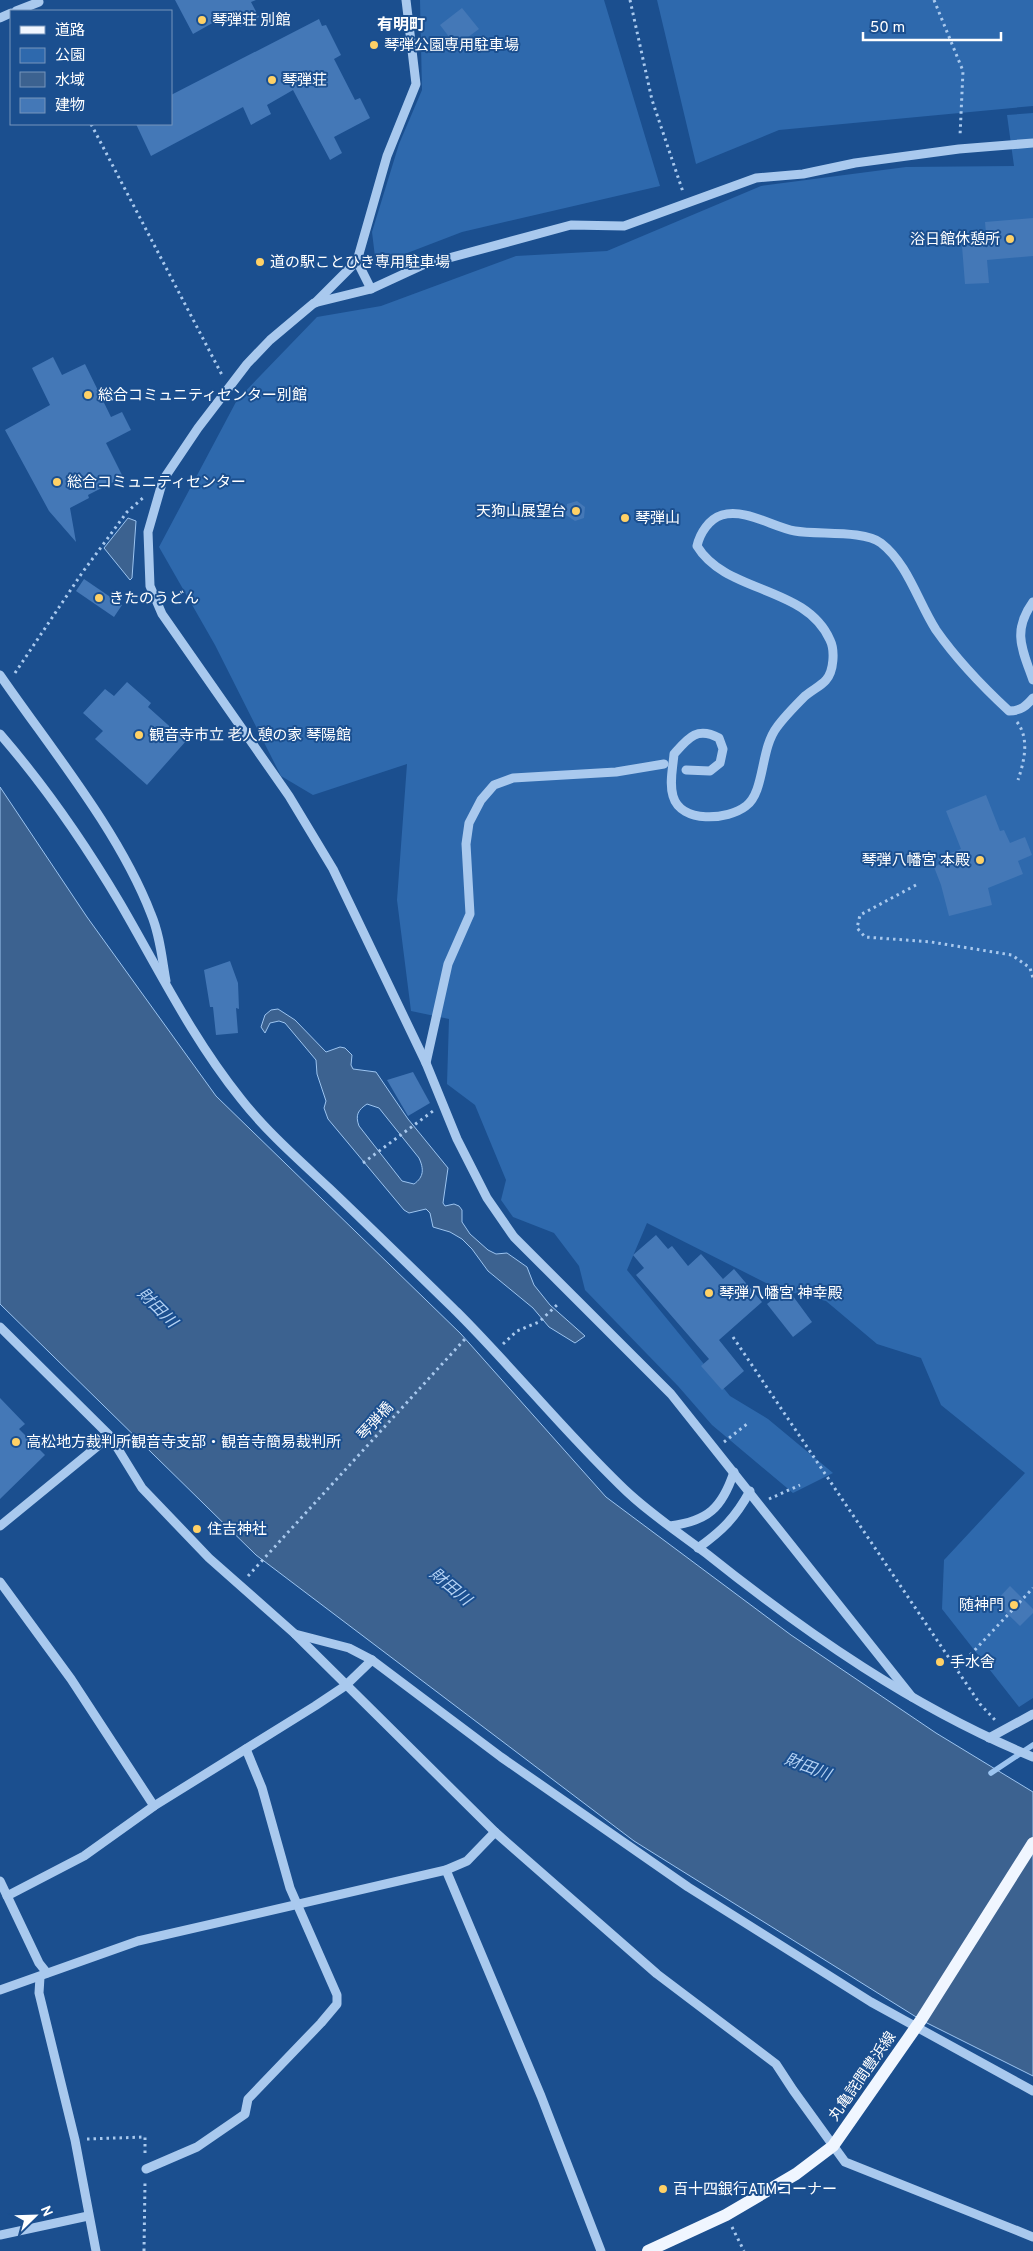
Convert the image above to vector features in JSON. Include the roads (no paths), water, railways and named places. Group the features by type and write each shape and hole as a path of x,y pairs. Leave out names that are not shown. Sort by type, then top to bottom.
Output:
{"main road":[{"name":"丸亀詫間豊浜線","path":"648,2251 726,2215 796,2174 834,2146 918,2023 1033,1843"}],"street":[{"path":"406,0 416,84 387,156 357,262 314,303 270,340 247,364 198,428 163,480 148,532 150,586 162,614 289,796 333,869 426,1063 457,1139 487,1198 514,1236 670,1394 750,1491 912,1697"},
{"path":"19,10 39,2"},
{"path":"314,303 371,289 423,265 571,225 624,226 756,178 803,174 855,163 1033,143"},
{"path":"357,262 371,289"},
{"path":"686,770 710,771 720,763 723,749 719,738 709,733 695,734 674,754 673,797 682,808 699,817 730,815 747,806 757,793 767,742 777,726 805,696 828,679 833,659 831,640 818,622 804,609 710,563 702,554 697,546 699,536 713,519 723,515 737,514 796,531 859,536 879,542 903,570 936,629 974,679 1009,711 1017,711 1025,707 1033,698"},
{"path":"1033,602 1026,612 1020,639 1033,680"},
{"path":"0,675 82,792 127,864 152,915 168,990"},
{"path":"0,734 24,762 80,841 120,903 197,1039 242,1101 495,1351 583,1449 624,1489 670,1526 752,1590 840,1652 912,1697 1005,1746 1033,1757"},
{"path":"426,1063 448,964 470,914 466,844 469,824 481,800 494,785 513,778 616,772 664,764"},
{"path":"0,1327 110,1436 142,1488 209,1558 295,1634 345,1686 495,1832 657,1974 776,2064 845,2162 1033,2237"},
{"path":"0,1526 110,1436"},
{"path":"670,1526 690,1524 706,1516 717,1507 728,1490 734,1472"},
{"path":"698,1548 726,1527 740,1510 750,1491"},
{"path":"0,1582 71,1679 154,1806"},
{"path":"295,1634 350,1648 372,1660 516,1768 688,1887 871,2002 918,2023 1033,2091"},
{"path":"7,1896 84,1856 154,1806 345,1686 372,1660"},
{"path":"989,1738 1033,1714"},
{"path":"146,2169 197,2147 246,2114 248,2098 336,2004 337,1995 290,1888 262,1788 246,1748"},
{"path":"0,1990 138,1941 446,1870 467,1861 495,1832"},
{"path":"446,1870 541,2096 601,2251"},
{"path":"0,1881 43,1975 39,1993 75,2140 96,2251"},
{"path":"0,2235 88,2216"}],"water":[{"path":"128,518 136,521 132,578 130,580 104,548"},
{"name":"財田川","path":"0,787 87,917 216,1096 461,1334 606,1497 791,1635 936,1733 1033,1792 1033,2076 921,2020 634,1841 256,1555 0,1304"},
{"path":"278,1009 295,1020 326,1052 340,1047 345,1048 352,1055 351,1065 353,1069 376,1072 408,1119 448,1168 443,1203 445,1206 454,1204 459,1206 462,1210 462,1222 470,1234 488,1250 496,1254 507,1253 527,1267 534,1285 550,1305 585,1336 575,1343 549,1327 533,1308 488,1271 462,1239 450,1232 433,1227 430,1213 426,1209 409,1213 404,1210 328,1119 324,1108 326,1101 317,1074 316,1060 285,1023 279,1021 270,1023 265,1033 261,1027 265,1015 271,1010","holes":["367,1104 379,1108 419,1158 422,1173 420,1179 414,1184 402,1181 359,1126 357,1116 361,1108"]}],"waterway":[{"path":"991,1773 1033,1745"}],"place":[{"name":"琴弾荘 別館","path":"202,20"},
{"name":"琴弾公園専用駐車場","path":"374,45"},
{"name":"琴弾荘","path":"272,80"},
{"name":"浴日館休憩所","path":"1010,239"},
{"name":"道の駅ことひき専用駐車場","path":"260,262"},
{"name":"総合コミュニティセンター別館","path":"88,395"},
{"name":"総合コミュニティセンター","path":"57,482"},
{"name":"天狗山展望台","path":"576,511"},
{"name":"琴弾山","path":"625,518"},
{"name":"きたのうどん","path":"99,598"},
{"name":"観音寺市立 老人憩の家 琴陽館","path":"139,735"},
{"name":"琴弾八幡宮 本殿","path":"980,860"},
{"name":"琴弾八幡宮 神幸殿","path":"709,1293"},
{"name":"高松地方裁判所観音寺支部・観音寺簡易裁判所","path":"16,1442"},
{"name":"住吉神社","path":"197,1529"},
{"name":"随神門","path":"1014,1605"},
{"name":"手水舎","path":"940,1662"},
{"name":"百十四銀行ATMコーナー","path":"663,2189"}],"district":[{"name":"有明町","path":"401,24"}]}
